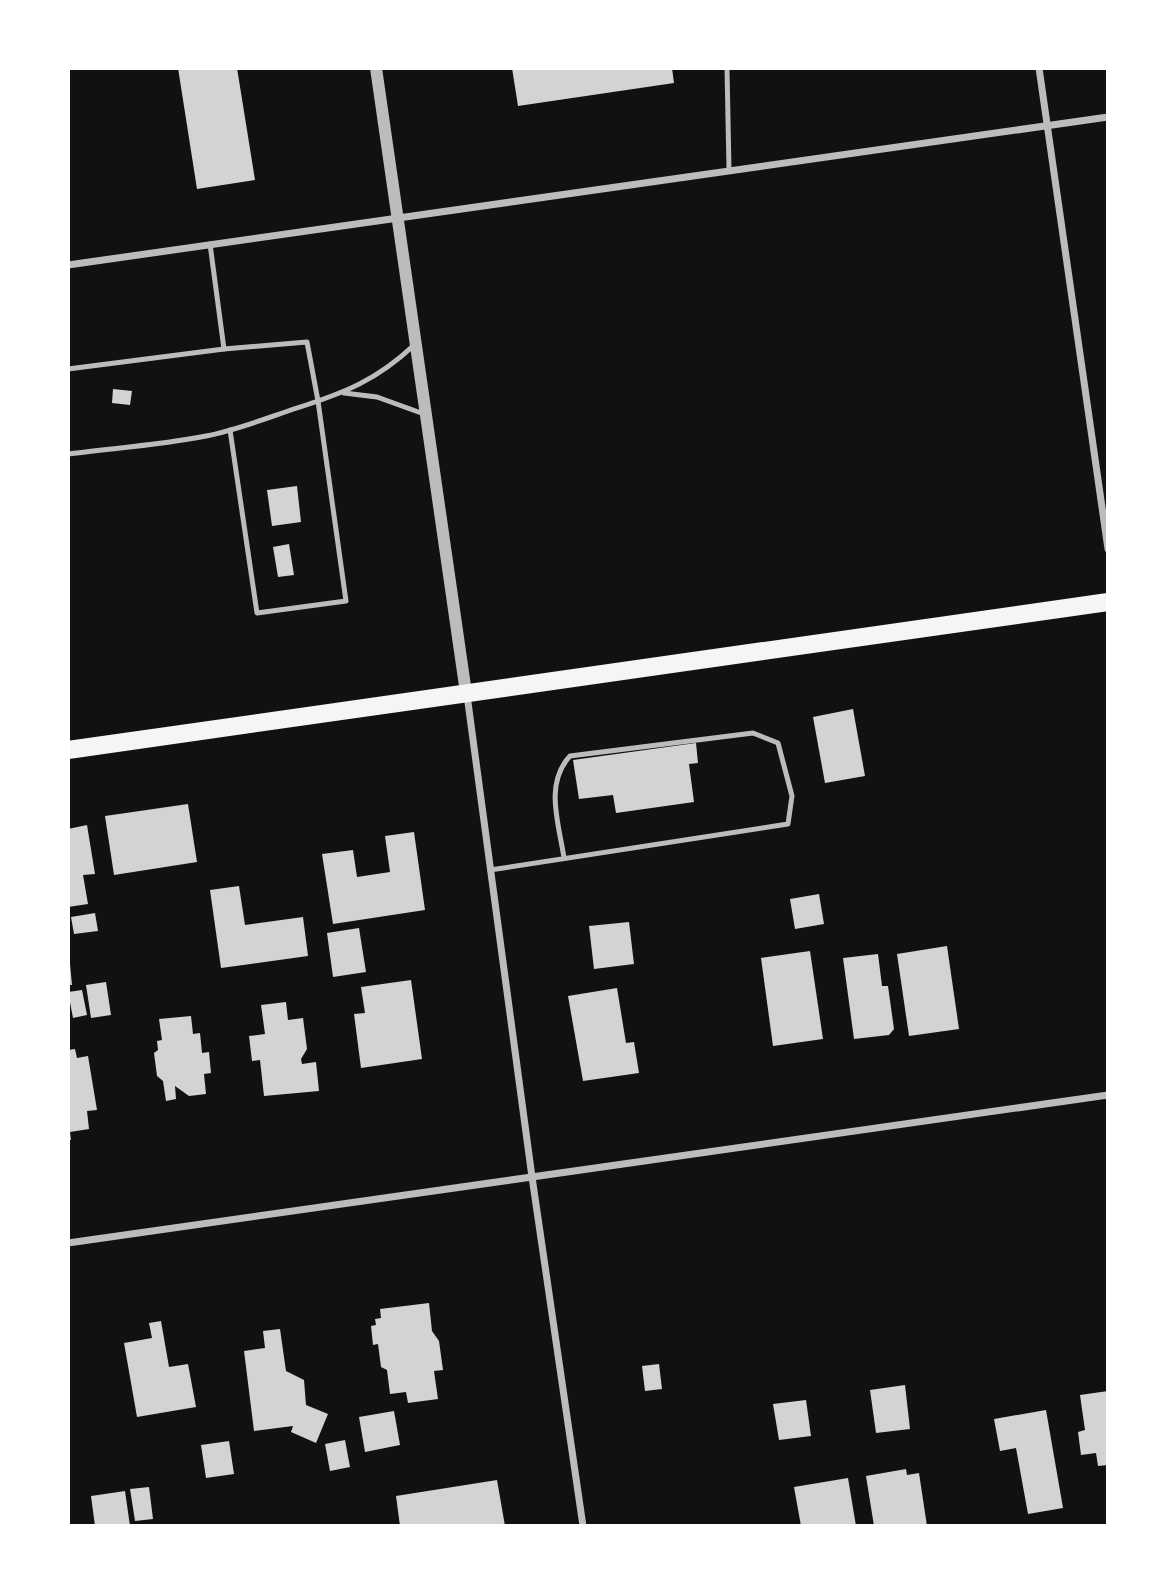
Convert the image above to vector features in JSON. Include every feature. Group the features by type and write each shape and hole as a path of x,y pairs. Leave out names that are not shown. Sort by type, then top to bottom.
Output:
{"main road":[{"path":"68,750 1108,602"}],"street":[{"path":"376,68 467,693 532,1177 583,1526"},
{"path":"1039,68 1108,549"},
{"path":"68,265 1108,117"},
{"path":"68,1243 1108,1095"}],"lane":[{"path":"727,68 729,170"},
{"path":"209,244 224,349"},
{"path":"68,369 224,349 307,342 346,601 257,613 230,430"},
{"path":"68,454 206,436 230,430 344,393 375,377 416,343"},
{"path":"344,393 377,397 426,415"},
{"path":"490,870 788,824 792,796 778,743 753,733 570,756 559,767 554,789 564,858"}],"building":[{"path":"178,68 237,68 255,180 197,189"},
{"path":"512,68 672,68 674,83 518,106"},
{"path":"113,389 132,391 130,405 112,403"},
{"path":"297,486 301,522 272,526 267,490"},
{"path":"289,544 294,575 278,577 273,547"},
{"path":"853,709 865,776 825,783 813,717"},
{"path":"696,743 698,763 689,764 694,802 616,813 613,795 579,799 573,760"},
{"path":"188,804 197,862 114,875 105,816"},
{"path":"87,825 95,874 83,875 88,904 68,907 68,829"},
{"path":"414,832 425,910 333,924 322,854 353,850 357,877 390,872 385,836"},
{"path":"239,886 245,925 303,917 308,956 221,968 210,890"},
{"path":"819,894 824,924 795,929 790,899"},
{"path":"95,913 98,931 74,934 71,917"},
{"path":"629,922 634,964 594,969 589,926"},
{"path":"359,928 366,972 333,977 327,933"},
{"path":"947,946 959,1029 909,1036 897,954"},
{"path":"810,951 823,1039 773,1046 761,958"},
{"path":"878,954 882,986 888,986 894,1029 889,1035 854,1039 843,958"},
{"path":"70,964 72,985 68,985"},
{"path":"411,980 422,1059 361,1068 354,1014 365,1013 361,987"},
{"path":"106,982 111,1015 91,1018 86,985"},
{"path":"617,988 626,1043 634,1042 639,1073 583,1081 568,996"},
{"path":"82,990 87,1015 73,1018 68,992"},
{"path":"286,1002 288,1020 303,1018 307,1049 301,1059 302,1064 316,1062 319,1091 264,1096 260,1060 252,1061 249,1036 265,1034 261,1005"},
{"path":"191,1016 193,1034 200,1033 202,1053 209,1052 211,1073 204,1074 206,1094 189,1096 175,1086 176,1099 166,1101 163,1081 157,1076 154,1053 158,1050 157,1041 162,1040 159,1019"},
{"path":"75,1049 77,1058 88,1056 97,1110 87,1111 89,1129 70,1132 71,1140 68,1140 68,1050"},
{"path":"429,1303 432,1331 439,1341 443,1370 434,1371 438,1399 408,1403 406,1392 390,1394 387,1370 381,1367 378,1344 373,1345 371,1326 376,1325 375,1319 381,1318 380,1309"},
{"path":"161,1321 169,1367 188,1364 196,1407 137,1417 124,1343 152,1338 149,1323"},
{"path":"280,1329 286,1371 304,1380 306,1405 328,1414 316,1443 291,1432 293,1426 254,1431 244,1351 265,1348 263,1331"},
{"path":"659,1364 662,1389 645,1391 642,1366"},
{"path":"905,1385 910,1429 876,1433 870,1390"},
{"path":"1108,1391 1108,1465 1098,1466 1096,1453 1081,1455 1078,1432 1085,1430 1080,1395"},
{"path":"806,1400 811,1436 779,1440 773,1404"},
{"path":"1046,1410 1063,1508 1028,1514 1016,1448 1000,1451 994,1419"},
{"path":"394,1411 400,1445 365,1452 359,1417"},
{"path":"345,1440 350,1467 330,1471 325,1444"},
{"path":"229,1441 234,1474 206,1478 201,1445"},
{"path":"906,1469 907,1475 919,1473 927,1526 874,1526 866,1476"},
{"path":"848,1478 856,1526 801,1526 794,1487"},
{"path":"497,1480 505,1526 400,1526 396,1496"},
{"path":"149,1487 153,1519 135,1521 130,1489"},
{"path":"125,1491 130,1526 95,1526 91,1496"}]}
